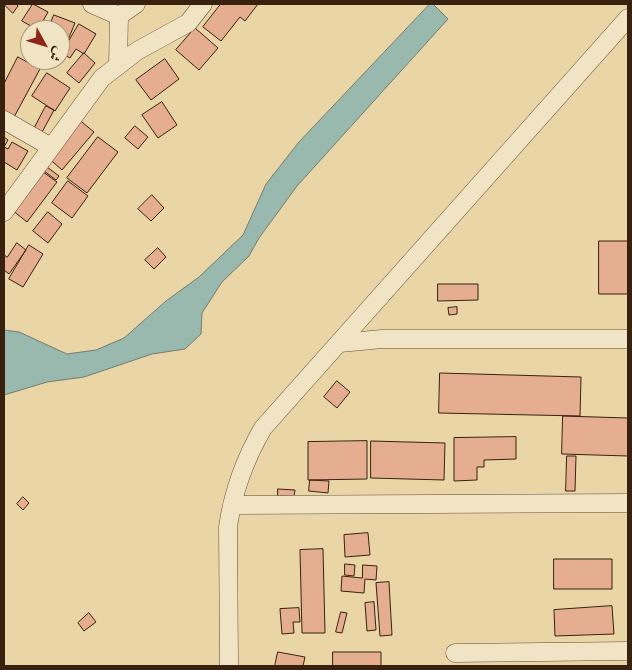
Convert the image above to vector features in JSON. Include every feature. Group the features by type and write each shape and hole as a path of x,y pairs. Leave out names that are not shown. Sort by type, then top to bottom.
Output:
{"street":[{"path":"92,4 119,16"},
{"path":"119,16 136,4"},
{"path":"4,212 102,78 137,51 188,23 203,4"},
{"path":"118,66 119,16"},
{"path":"229,666 228,527 239,480 262,428 340,343 628,18"},
{"path":"4,120 51,148"},
{"path":"371,308 371,324 374,332 382,339"},
{"path":"340,343 382,339 628,339"},
{"path":"232,505 628,503"},
{"path":"455,653 628,651"}],"water":[{"path":"430,4 433,4 448,19 297,186 259,238 249,256 222,282 202,313 201,334 185,349 152,354 84,377 47,382 4,395 4,330 19,332 67,354 96,350 124,338 166,301 199,277 243,235 266,184 299,142"}],"building":[{"path":"4,4 16,4 18,6 13,13"},
{"path":"33,4 48,12 44,20 23,20"},
{"path":"221,4 258,4 245,21 240,17 221,41 203,27"},
{"path":"54,15 67,20 52,20"},
{"path":"70,21 75,23 70,35"},
{"path":"79,24 96,34 84,54 76,49 70,58 70,39"},
{"path":"195,28 218,48 199,70 176,50"},
{"path":"84,53 95,63 79,83 67,73"},
{"path":"18,57 20,58 20,70 39,70 13,119 4,114 4,84"},
{"path":"165,59 179,79 151,100 136,80"},
{"path":"47,73 70,88 55,111 32,96"},
{"path":"162,102 177,125 158,138 142,115"},
{"path":"46,106 54,110 41,134 34,129"},
{"path":"77,118 94,132 62,170 45,155"},
{"path":"135,126 148,137 138,149 125,138"},
{"path":"4,137 8,140 4,147"},
{"path":"98,137 118,152 87,193 67,178"},
{"path":"12,142 28,151 17,170 4,162 4,147 8,149"},
{"path":"43,164 59,176 56,180 40,168"},
{"path":"39,169 57,182 27,222 12,210"},
{"path":"68,181 88,196 72,218 52,203"},
{"path":"152,195 164,208 151,221 138,209"},
{"path":"48,212 62,224 48,243 33,231"},
{"path":"599,241 628,241 628,294 599,294"},
{"path":"17,243 26,250 9,274 4,270 4,255 7,257"},
{"path":"29,245 43,254 23,287 9,279"},
{"path":"158,248 166,257 154,269 145,260"},
{"path":"438,284 478,284 478,300 438,301"},
{"path":"457,307 457,314 449,315 448,308"},
{"path":"440,373 581,377 580,416 439,413"},
{"path":"337,381 350,392 337,408 324,397"},
{"path":"563,416 628,418 628,456 562,454"},
{"path":"516,437 516,459 484,460 484,467 477,467 477,480 454,481 454,438"},
{"path":"367,441 367,479 308,480 308,442"},
{"path":"371,441 445,443 444,480 371,478"},
{"path":"567,456 576,456 575,491 566,491"},
{"path":"310,480 329,481 328,493 309,491"},
{"path":"278,489 295,490 294,496 278,496"},
{"path":"23,497 29,503 23,510 17,504"},
{"path":"368,533 370,555 345,557 344,535"},
{"path":"323,549 325,633 302,633 300,550"},
{"path":"554,559 612,559 612,589 554,589"},
{"path":"345,564 355,565 354,576 345,575"},
{"path":"363,565 377,566 376,580 365,579 364,593 341,591 342,576 362,578"},
{"path":"389,582 392,635 380,636 376,583"},
{"path":"374,602 376,630 367,631 365,603"},
{"path":"612,606 614,634 555,636 554,610"},
{"path":"299,608 300,622 293,622 294,633 282,634 280,609"},
{"path":"341,612 347,613 342,633 336,632"},
{"path":"89,613 96,622 84,631 78,623"},
{"path":"278,652 305,657 303,666 275,666"},
{"path":"333,652 381,652 381,666 333,666"}]}
